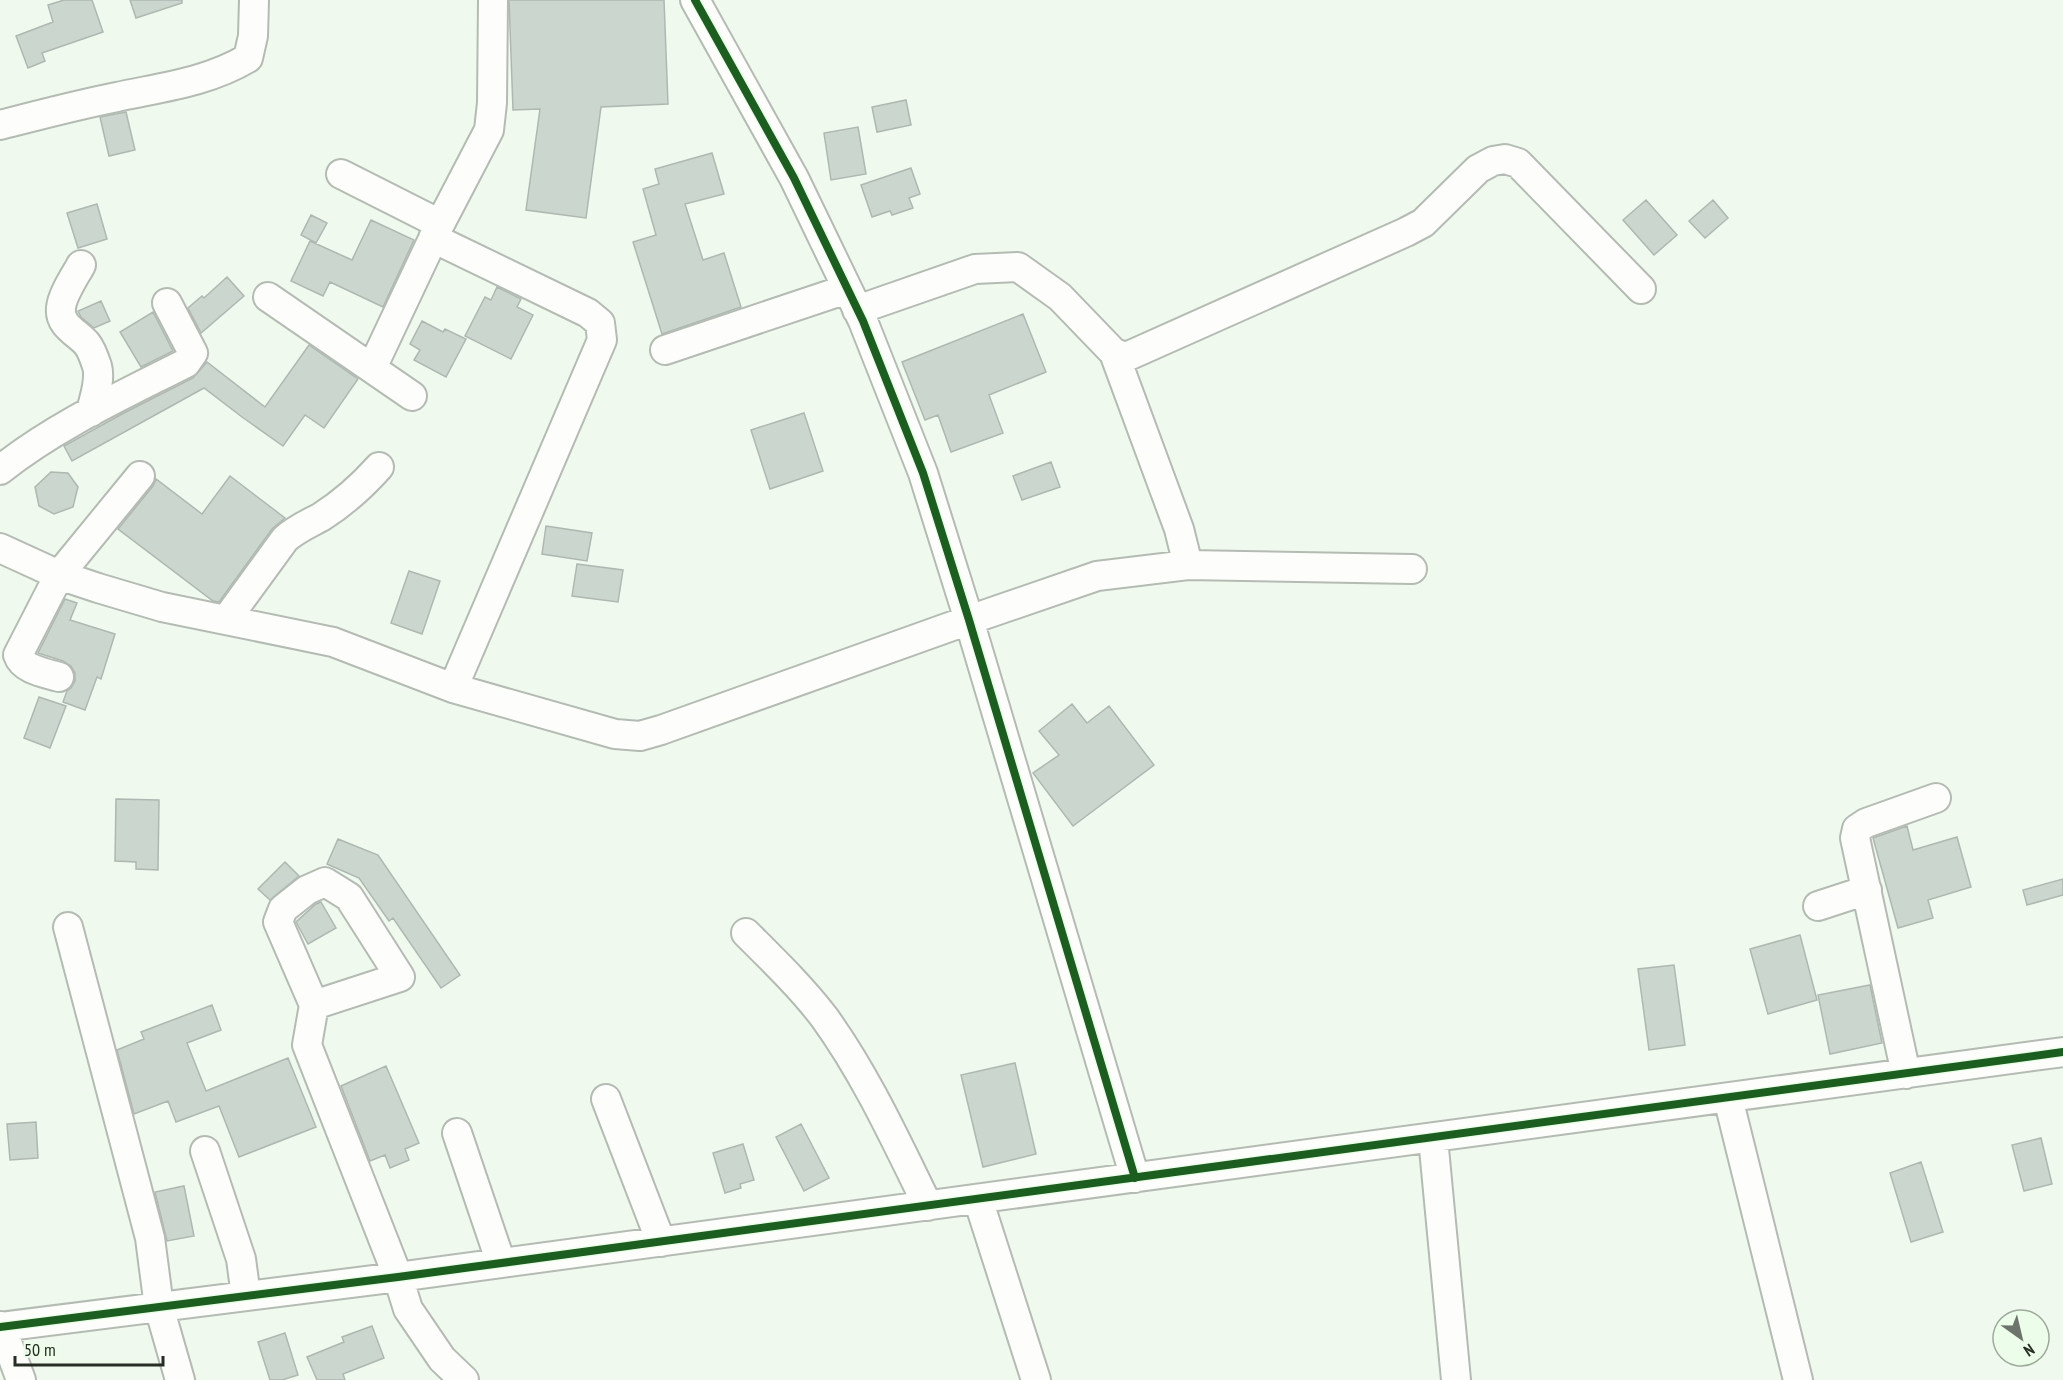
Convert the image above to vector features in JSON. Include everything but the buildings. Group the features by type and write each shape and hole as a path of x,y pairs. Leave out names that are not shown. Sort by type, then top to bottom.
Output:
{"street":[{"path":"0,125 66,107 204,79 228,70 248,58 253,36 254,0"},
{"path":"372,368 437,231 489,130 492,103 493,0"},
{"path":"695,0 794,178 852,299 923,473 1135,1178"},
{"path":"1114,353 1126,357 1406,232 1423,223 1478,169 1493,161 1505,159 1518,163 1641,289"},
{"path":"341,174 437,231 588,313 600,323 602,340 453,688"},
{"path":"81,265 60,308 70,331 87,344 97,367 97,385 91,412"},
{"path":"666,350 852,299 975,269 1018,267 1060,297 1114,353 1179,529 1188,565"},
{"path":"268,297 412,396"},
{"path":"0,470 12,460 91,412 186,363 194,353 167,303"},
{"path":"226,620 285,540 296,530 322,516 362,487 379,467"},
{"path":"59,677 30,668 18,656 59,575 140,476"},
{"path":"0,548 59,575 162,607 333,642 453,688 615,734 640,735 661,730 1097,576 1188,565 1412,570"},
{"path":"1906,1074 1855,838 1857,829 1866,823 1936,798"},
{"path":"314,1005 400,977 349,897 324,882 307,890 283,909 278,922 314,1005 307,1045 398,1277 408,1309 442,1359 464,1380"},
{"path":"1818,906 1867,890"},
{"path":"68,927 150,1238 159,1307 180,1380"},
{"path":"746,933 788,975 823,1017 860,1072 928,1206"},
{"path":"21,1380 1,1327 398,1277 1906,1074 2062,1060"},
{"path":"1728,1098 1797,1380"},
{"path":"606,1099 661,1242"},
{"path":"457,1133 501,1263"},
{"path":"1433,1138 1456,1380"},
{"path":"206,1151 241,1259 246,1296"},
{"path":"978,1199 1035,1380"}],"cycle path":[{"path":"695,0 794,178 863,321 923,473 1135,1178"},
{"path":"0,1327 398,1277 2063,1052"}]}
